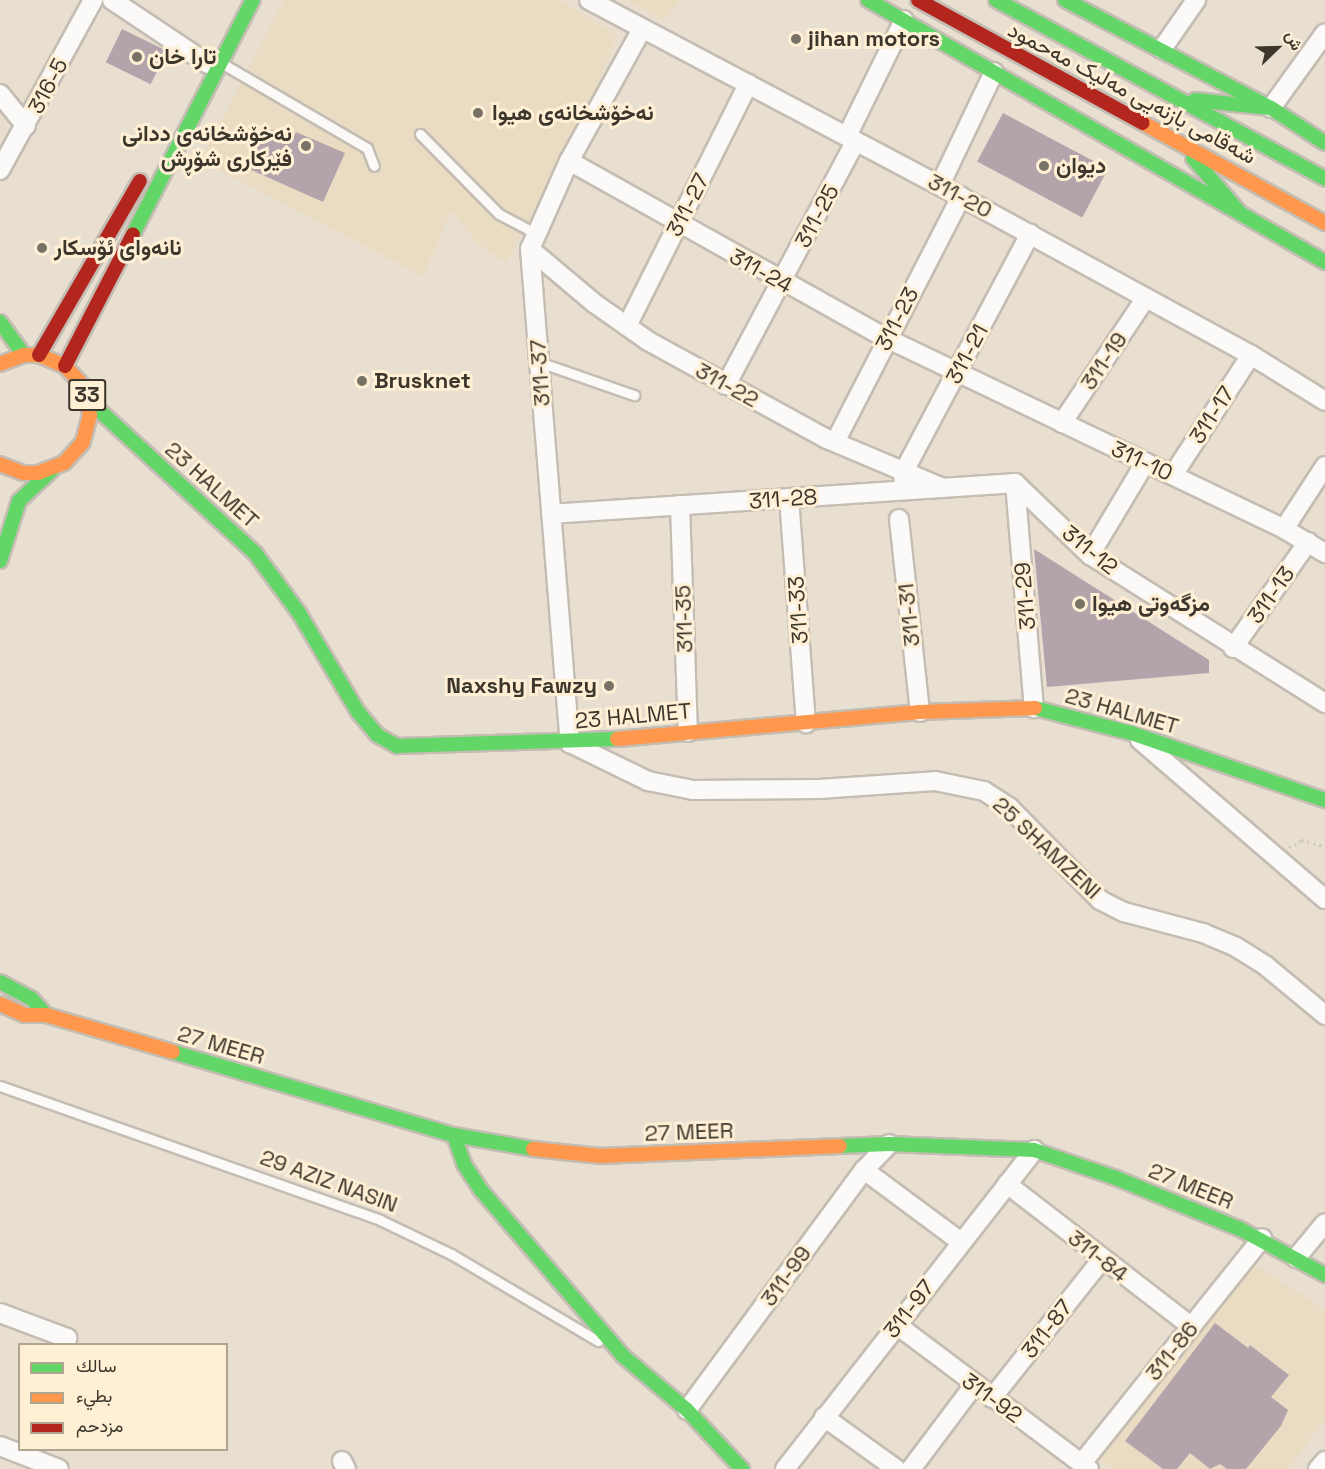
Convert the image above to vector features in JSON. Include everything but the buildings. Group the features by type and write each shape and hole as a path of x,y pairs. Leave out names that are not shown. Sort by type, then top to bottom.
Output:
{"main road":[{"name":"33","path":"65,366 215,63 239,0"},
{"name":"33","path":"167,134 254,0"},
{"path":"868,0 1325,262"},
{"name":"شەقامی بازنەیی مەلیک مەحمود","path":"918,0 1176,139 1325,223"},
{"name":"شەقامی بازنەیی مەلیک مەحمود","path":"996,0 1325,179"},
{"path":"1011,0 1031,19"},
{"path":"1065,0 1271,108 1325,142"},
{"path":"904,20 1022,58"},
{"path":"1177,98 1271,108"},
{"path":"1176,139 1240,213"},
{"path":"39,355 150,164"},
{"path":"0,322 24,355"},
{"name":"33","path":"0,364 24,355 39,355 65,366 84,387 89,401 88,429 83,442 64,464 52,470 19,501 0,561"},
{"name":"23 HALMET","path":"89,401 255,553 299,613 358,712 377,735 407,747 570,743 920,712 1034,708 1131,733 1325,800"},
{"path":"0,464 24,473 52,470"},
{"name":"27 MEER","path":"0,982 32,999 46,1015"},
{"name":"27 MEER","path":"0,1004 25,1016 46,1015 454,1136 551,1153 601,1155 888,1144 1034,1150 1116,1178 1262,1238 1325,1275"},
{"name":"29 AZIZ NASIN","path":"454,1136 464,1164 480,1189 623,1356 687,1410 742,1469"}],"street":[{"name":"316-5","path":"0,170 93,0"},
{"path":"112,0 215,63"},
{"name":"311-20","path":"589,0 1030,234 1251,355 1325,401"},
{"path":"1162,49 1196,0"},
{"name":"311-25","path":"726,385 782,283 852,139 904,20"},
{"name":"311-37","path":"570,743 539,362 534,241 569,161 642,29"},
{"path":"1271,108 1325,33"},
{"path":"940,185 994,72"},
{"name":"311-27","path":"627,326 748,84"},
{"path":"0,94 26,126"},
{"name":"311-24","path":"569,161 782,283 956,374"},
{"name":"311-23","path":"835,442 886,338 961,197"},
{"name":"311-21","path":"904,482 956,374 1030,234"},
{"name":"311-22","path":"534,241 627,326 726,385 835,442 904,482 943,488 1015,483"},
{"name":"311-19","path":"1062,423 1146,299"},
{"name":"311-17","path":"1173,476 1251,355"},
{"name":"311-10","path":"956,374 1284,529 1325,553"},
{"path":"1090,555 1145,462"},
{"path":"1284,529 1325,466"},
{"name":"311-28","path":"551,514 789,498 904,482"},
{"name":"311-12","path":"1015,483 1090,555 1233,648 1325,703"},
{"name":"311-29","path":"1015,483 1034,708"},
{"name":"311-33","path":"789,498 806,723"},
{"name":"311-35","path":"680,505 688,732"},
{"name":"311-31","path":"899,519 920,712"},
{"name":"311-13","path":"1233,648 1308,542"},
{"path":"1131,733 1325,899"},
{"name":"25 SHAMZENI","path":"570,743 648,781 693,790 819,789 935,781 984,791 1025,822 1100,900 1124,912 1203,933 1236,946 1266,966 1325,1015"},
{"name":"311-99","path":"687,1410 864,1170 888,1144"},
{"name":"311-97","path":"785,1469 1034,1150"},
{"path":"864,1170 961,1242"},
{"name":"311-84","path":"1006,1184 1102,1260 1191,1326"},
{"path":"1296,1258 1325,1223"},
{"name":"311-86","path":"1086,1466 1191,1326 1262,1238"},
{"name":"311-87","path":"992,1398 1102,1260"},
{"path":"0,1313 65,1341"},
{"name":"311-92","path":"897,1325 974,1385 1086,1466"},
{"path":"911,1469 974,1385"},
{"path":"824,1417 896,1469"},
{"path":"0,1446 18,1450"},
{"path":"28,1453 59,1469"},
{"path":"1318,1469 1325,1461"}],"lane":[{"path":"215,63 367,148 374,166"},
{"path":"420,134 499,214 534,241"},
{"path":"539,362 634,396"},
{"name":"29 AZIZ NASIN","path":"0,1086 380,1220 451,1254 623,1356"}],"path":[{"path":"1278,859 1298,840 1325,846"}],"shaded area":[{"name":"نەخۆشخانەی هیوا","path":"284,0 560,0 617,35 594,93 507,263 476,243 452,210 423,276 200,161"},
{"path":"627,0 680,0 664,21"},
{"path":"1252,1263 1325,1310 1325,1419 1288,1469 1112,1469 1098,1459"}],"traffic: fast":[{"path":"133,234 253,0"},
{"path":"868,0 1325,262"},
{"path":"996,0 1325,179"},
{"path":"1065,0 1271,108 1325,143"},
{"path":"1195,100 1271,108"},
{"path":"1193,158 1240,213"},
{"path":"0,322 24,355"},
{"path":"89,401 255,553 299,613 358,712 377,735 397,746 617,739"},
{"path":"0,561 19,501 52,470"},
{"path":"1035,708 1131,733 1325,800"},
{"path":"0,982 32,999 46,1015"},
{"path":"173,1052 454,1135 533,1149"},
{"path":"454,1135 464,1164 480,1189 623,1356 687,1410 742,1469"},
{"path":"840,1146 889,1144 1034,1150 1116,1178 1240,1229 1325,1275"}],"traffic: slow":[{"path":"1143,123 1325,223"},
{"path":"0,364 24,355 39,355 65,366 84,387 90,415 83,442 64,463 38,473 23,473 0,464"},
{"path":"617,739 920,712 1035,708"},
{"path":"0,1004 25,1015 46,1015 173,1052"},
{"path":"533,1149 601,1156 840,1146"}],"traffic: jam":[{"path":"918,0 1143,123"},
{"path":"39,355 140,181"},
{"path":"65,366 133,234"}],"place":[{"name":"jihan motors","path":"796,39"},
{"name":"تارا خان","path":"137,57"},
{"name":"نەخۆشخانەی هیوا","path":"478,113"},
{"name":"نەخۆشخانەی ددانی فێرکاری شۆڕش","path":"306,146"},
{"name":"دیوان","path":"1044,166"},
{"name":"نانەوای ئۆسکار","path":"42,248"},
{"name":"Brusknet","path":"362,381"},
{"name":"مزگەوتی هیوا","path":"1080,604"},
{"name":"Naxshy Fawzy","path":"609,686"}]}
